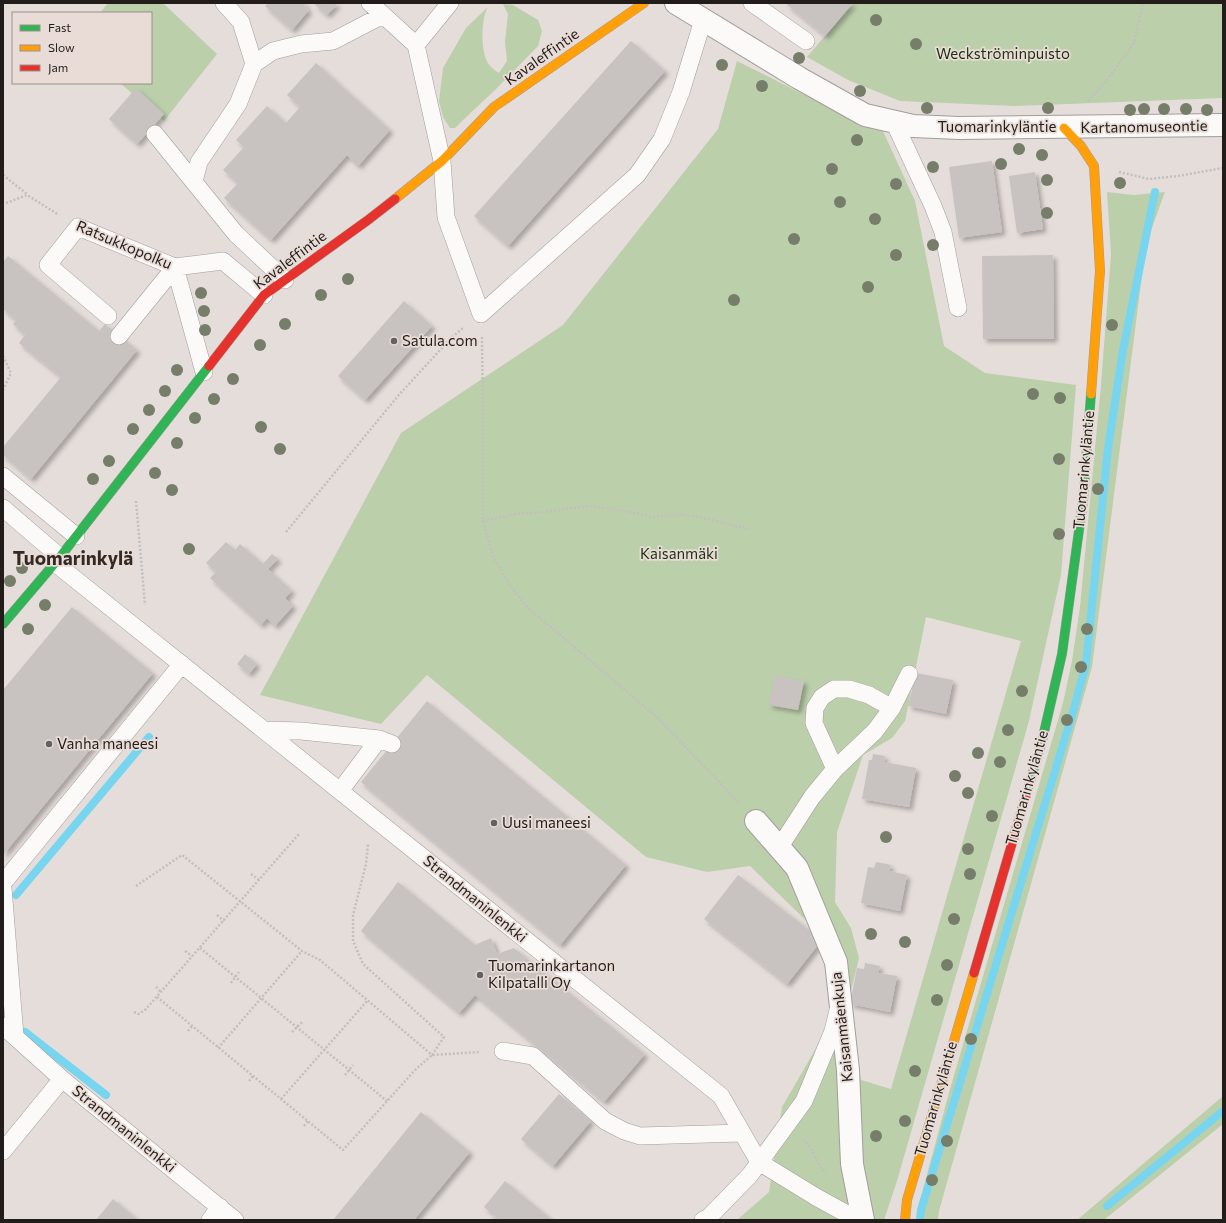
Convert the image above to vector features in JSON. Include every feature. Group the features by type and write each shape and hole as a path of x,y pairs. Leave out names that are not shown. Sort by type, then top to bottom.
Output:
{"street":[{"name":"Kavaleffintie","path":"3,624 58,560 264,295 368,220 442,161 494,106 644,3"},
{"name":"Tuomarinkyläntie","path":"676,3 865,115 913,126 959,128 1064,128 1081,146 1094,166 1100,271 1083,501 1062,654 1042,741 907,1200 905,1220"},
{"name":"Kartanomuseontie","path":"1064,128 1223,125"},
{"name":"Kaisanmäenkuja","path":"756,820 797,868 836,962 848,1070 852,1164 863,1220"}],"lane":[{"path":"224,3 241,22 254,64"},
{"path":"370,3 416,45 442,161 446,217 481,314 637,175 662,139 681,92 703,20"},
{"path":"416,45 450,3"},
{"path":"752,3 806,41"},
{"path":"194,181 199,162 238,104 254,64 273,51 301,44 333,41 383,15"},
{"path":"894,122 933,206 942,232 958,308"},
{"path":"155,134 236,234 285,280"},
{"path":"78,227 48,265 108,316"},
{"name":"Ratsukkopolku","path":"78,227 175,267 223,262 264,295"},
{"path":"119,336 175,267"},
{"path":"175,267 204,372"},
{"path":"3,476 76,536"},
{"name":"Strandmaninlenkki","path":"3,508 58,560 148,637 720,1096 759,1162"},
{"path":"3,882 182,664"},
{"path":"779,848 812,797 835,769 875,731 892,708 908,674"},
{"path":"835,769 814,723 814,708 822,697 834,689 849,688 869,695 892,708"},
{"path":"264,730 301,731 385,742 340,791"},
{"name":"Strandmaninlenkki","path":"3,888 9,1031 215,1214 235,1220"},
{"path":"704,1220 709,1217 750,1175 804,1101 833,1031 840,1003"},
{"path":"503,1051 533,1056 605,1121 624,1131 640,1136 742,1133"},
{"path":"5,1143 62,1079"},
{"path":"759,1162 816,1197 858,1220"}],"path":[{"path":"1064,128 1106,80 1134,43 1143,3"},
{"path":"1094,166 1149,179 1178,176 1223,168"},
{"name":"Ratsukkopolku","path":"3,175 27,195 78,227"},
{"path":"6,203 27,195"},
{"path":"481,314 483,521 493,556 509,584 526,606 659,719 756,820"},
{"path":"286,532 398,396 451,338 481,314"},
{"path":"3,356 11,372 3,390"},
{"path":"132,464 148,637"},
{"path":"483,521 516,514 589,506 632,512 651,517 680,514 748,528"},
{"path":"157,997 343,1150 416,1069 432,1055 444,1037 363,964 352,941 353,915 366,864 372,816"},
{"path":"134,1012 139,1014 141,1013 162,992 299,834"},
{"path":"136,886 182,855 302,951 320,960 432,1055 503,1051"},
{"path":"251,874 259,880"},
{"path":"216,915 224,920"},
{"path":"200,948 387,1101"},
{"path":"185,951 192,956"},
{"path":"218,1048 302,951"},
{"path":"231,983 239,972"},
{"path":"156,987 162,992"},
{"path":"281,1099 368,1000"},
{"path":"292,1032 302,1022"},
{"path":"188,1031 192,1026"},
{"path":"345,1075 353,1065"},
{"path":"249,1081 253,1076"},
{"path":"304,1126 308,1121"}],"green space":[{"path":"108,3 163,3 217,54 164,121 121,84 152,84 152,12 101,12"},
{"name":"Weckströminpuisto","path":"853,3 1223,3 1223,98 1014,106 900,101 848,80 807,57"},
{"path":"503,4 513,5 538,20 542,31 538,46 455,128 450,128 443,117 439,101 443,68 466,28 488,7 484,18 482,33 484,54 488,63 499,73 507,61 505,42 508,14"},
{"name":"Kaisanmäki","path":"737,61 864,125 882,129 915,201 944,346 985,373 1076,385 1061,575 1029,721 897,1181 884,1220 737,1220 769,1192 782,1107 829,1026 832,969 822,936 750,866 707,872 646,857 427,675 381,724 260,695 401,433 563,325 718,129","holes":["926,617 1021,641 891,1089 861,1080 847,1007 859,958 851,928 835,902 837,832 863,755 892,738 905,721"]},
{"path":"1107,192 1134,195 1165,192 1146,244 1092,667 939,1211 938,1220 916,1220 950,1089 1063,703 1072,661 1080,607 1101,385 1111,254"},
{"path":"1223,1096 1223,1124 1104,1220 1077,1220"}],"building":[{"path":"268,3 307,3 304,6 309,10 292,30 265,6"},
{"path":"313,3 338,3 327,15"},
{"path":"785,3 853,3 825,36"},
{"path":"631,41 665,71 508,246 474,216"},
{"path":"316,63 390,130 358,166 347,155 271,240 224,198 238,183 223,170 244,147 236,140 267,106 286,123 300,107 287,95"},
{"path":"136,88 164,114 137,144 109,119"},
{"path":"992,161 1002,232 959,238 949,167"},
{"path":"1035,172 1043,229 1017,233 1009,176"},
{"path":"1053,255 1054,339 983,339 982,256"},
{"path":"8,256 99,331 105,324 137,350 31,479 3,455 3,447 61,377 19,343 25,335 13,324 16,320 3,309 3,262"},
{"path":"404,301 432,326 365,400 338,376"},
{"path":"226,542 235,550 240,544 263,564 272,554 278,559 268,569 292,591 285,598 293,606 275,626 267,618 261,625 210,578 216,572 206,563"},
{"name":"Vanha maneesi","path":"72,607 153,673 3,855 3,690"},
{"path":"245,654 257,664 249,674 237,664"},
{"path":"916,673 953,680 946,714 908,706"},
{"path":"775,676 804,681 798,710 769,705"},
{"name":"Uusi maneesi","path":"427,701 626,865 560,945 361,782"},
{"path":"873,754 885,756 884,762 916,768 909,807 862,799 869,760 872,760"},
{"path":"876,862 891,865 889,871 907,875 900,911 861,903 868,867 874,868"},
{"path":"738,875 822,940 787,984 704,919"},
{"name":"Tuomarinkartanon Kilpatalli Oy","path":"398,882 475,945 491,938 497,954 514,948 645,1054 604,1102 475,995 459,1013 361,931"},
{"path":"865,963 880,966 878,973 897,976 890,1012 850,1004 857,968 864,969"},
{"path":"559,1094 591,1121 553,1166 521,1139"},
{"path":"421,1112 470,1152 414,1220 333,1220"},
{"path":"505,1181 552,1220 499,1220 484,1207"},
{"path":"113,1199 138,1220 96,1220"}],"waterway":[{"path":"920,1220 921,1210 1073,712 1086,664 1108,448 1123,350 1155,192"},
{"path":"16,895 149,737"},
{"path":"25,1032 106,1095"},
{"path":"1107,1206 1223,1111"}],"traffic: fast":[{"path":"3,624 60,557 209,366"},
{"path":"1027,792 1042,741 1062,654 1083,501 1091,394"}],"traffic: slow":[{"path":"395,199 442,161 494,107 644,3"},
{"path":"1064,128 1081,146 1094,166 1100,271 1091,394"},
{"path":"905,1220 907,1200 974,973"}],"traffic: jam":[{"path":"209,366 264,295 395,199"},
{"path":"974,973 1027,792"}],"place":[{"name":"Satula.com","path":"394,341"},
{"name":"Vanha maneesi","path":"49,744"},
{"name":"Uusi maneesi","path":"494,823"},
{"name":"Tuomarinkartanon Kilpatalli Oy","path":"480,975"}],"district":[{"name":"Tuomarinkylä","path":"73,558"}]}
